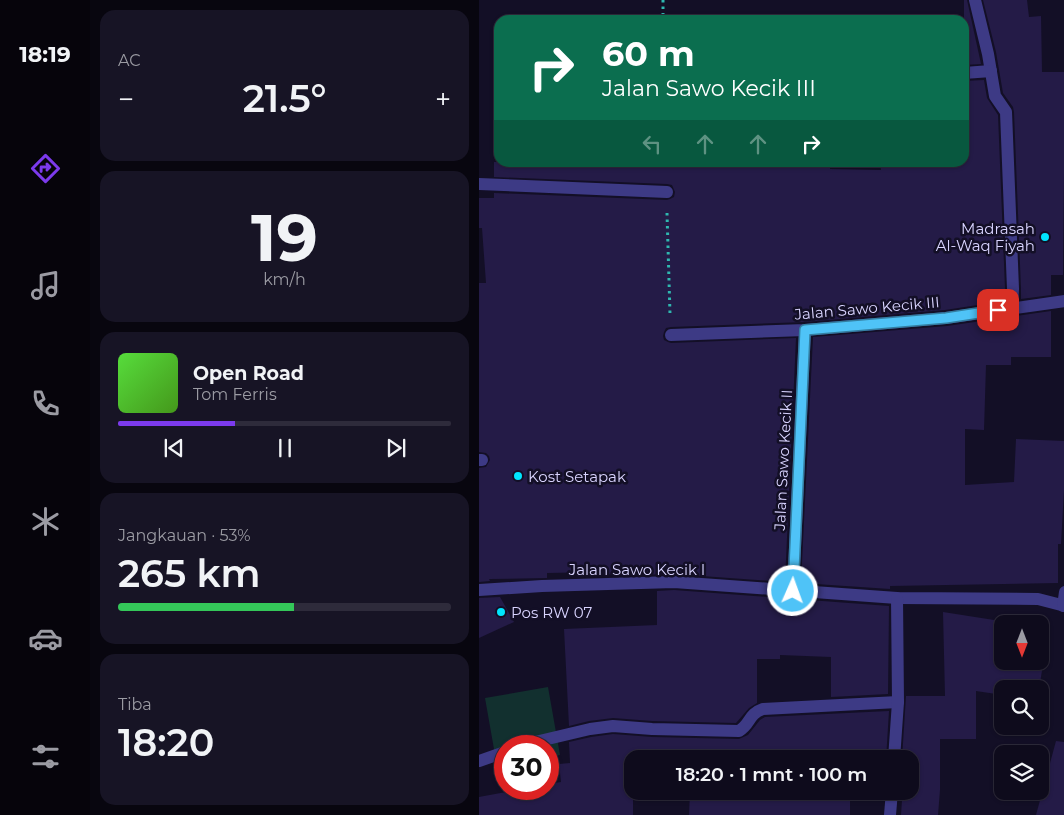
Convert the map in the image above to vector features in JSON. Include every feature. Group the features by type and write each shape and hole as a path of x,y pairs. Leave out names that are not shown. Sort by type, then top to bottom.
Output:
{"street":[{"path":"975,0 995,96 1006,112 1013,289 1012,308"},
{"path":"969,73 991,71"},
{"path":"479,184 667,192"},
{"name":"Jalan Sawo Kecik III","path":"671,335 805,330 946,318 1064,301"},
{"name":"Jalan Sawo Kecik II","path":"793,591 805,330"},
{"name":"Jalan Sawo Kecik I","path":"479,590 674,582 897,598 1038,599 1064,606"},
{"path":"1064,592 1064,606"},
{"path":"895,750 898,702 897,598"},
{"path":"559,736 613,726 739,731 756,711 763,709 898,702"},
{"path":"479,762 494,756"},
{"path":"890,815 891,800"}],"path":[{"path":"663,0 663,15"},
{"path":"667,192 671,335"}],"green space":[{"path":"548,687 556,735 494,735 494,749 485,698"}],"building":[{"path":"964,0 967,0 981,64 969,65 969,15 964,15"},
{"path":"983,0 1027,0 1029,17 1041,16 1042,72 1065,72 1063,275 1051,275 1051,295 1021,299 1014,112 1013,107 1003,93 996,52"},
{"path":"984,80 987,98 998,115 1004,301 945,310 805,322 671,327 666,328 664,332 664,340 671,343 796,338 785,582 674,574 629,575 597,574 597,572 547,573 547,578 489,579 490,581 479,582 479,468 486,467 490,460 486,453 479,452 479,283 486,283 482,228 479,228 479,198 494,198 494,193 667,200 674,197 675,192 672,185 667,184 494,177 494,167 830,167 830,169 881,170 881,167 969,167 969,81"},
{"path":"1051,311 1051,357 1011,357 1011,365 986,365 984,430 965,429 965,485 1014,482 1016,439 1065,441 1061,544 1058,544 1058,583 890,586 890,589 801,583 813,337 947,326"},
{"path":"674,590 889,606 888,694 831,697 831,657 780,655 780,659 757,659 757,703 749,708 736,723 613,718 569,726 564,629 657,625 657,591"},
{"path":"500,597 514,622 479,638 479,598"},
{"path":"943,612 994,620 994,670 1042,670 1040,680 994,680 994,694 976,691 976,739 940,739 938,815 901,815 902,800 919,800 919,750 903,750 906,696 945,696"},
{"path":"889,711 887,750 624,750 624,800 633,800 633,815 479,815 479,797 494,794 494,800 559,800 559,782 561,782 559,764 570,763 569,742 613,734 739,739 748,735 760,720 765,717"},
{"path":"1056,741 1065,742 1065,815 1036,815 1040,800 1049,800 1049,767"},
{"path":"690,800 850,800 850,815 689,815"}],"place":[{"name":"Madrasah Al-Waq Fiyah","path":"1045,237"},
{"name":"Kost Setapak","path":"518,476"},
{"name":"Pos RW 07","path":"501,612"}],"route":[{"path":"793,591 805,330 946,318 998,310"}]}
